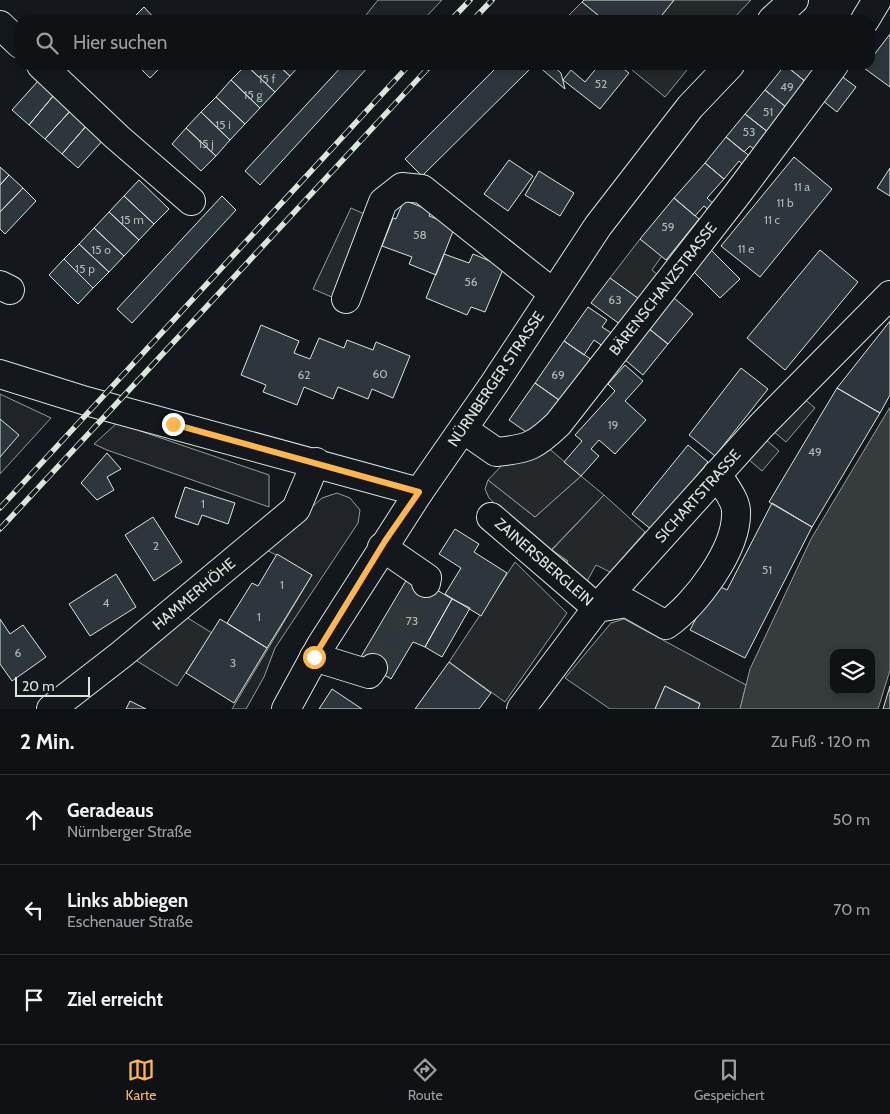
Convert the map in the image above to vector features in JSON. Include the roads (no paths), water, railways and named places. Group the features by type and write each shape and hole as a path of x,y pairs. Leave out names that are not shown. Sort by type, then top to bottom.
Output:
{"street":[{"path":"778,15 794,0"},
{"path":"868,15 877,0"},
{"path":"0,25 15,39"},
{"path":"47,70 117,137 191,201"},
{"name":"NÜRNBERGER STRASSE","path":"286,709 314,657 382,547 598,226 690,107 725,70"},
{"name":"BÄRENSCHANZSTRASSE","path":"463,429 496,452 522,450 540,441 558,424 738,193 830,70"},
{"path":"346,299 383,202 402,187 422,189 553,293"},
{"name":"SICHARTSTRASSE","path":"521,709 597,608 717,474 890,295"},
{"path":"0,374 86,401 316,462 419,492"},
{"name":"HAMMERHÖHE","path":"51,709 122,654 296,509 316,462"},
{"path":"597,608 627,604 665,634 708,582 733,536 736,510 717,474"},
{"name":"ZAINERSBERGLEIN","path":"491,517 597,608"},
{"path":"382,547 427,578 426,583"},
{"path":"314,657 369,674 373,668"}],"tunnel":[{"path":"373,668 426,583"}],"railway":[{"path":"456,15 470,0"},
{"path":"478,15 492,0"},
{"path":"0,508 404,70"},
{"path":"0,529 426,70"}]}
